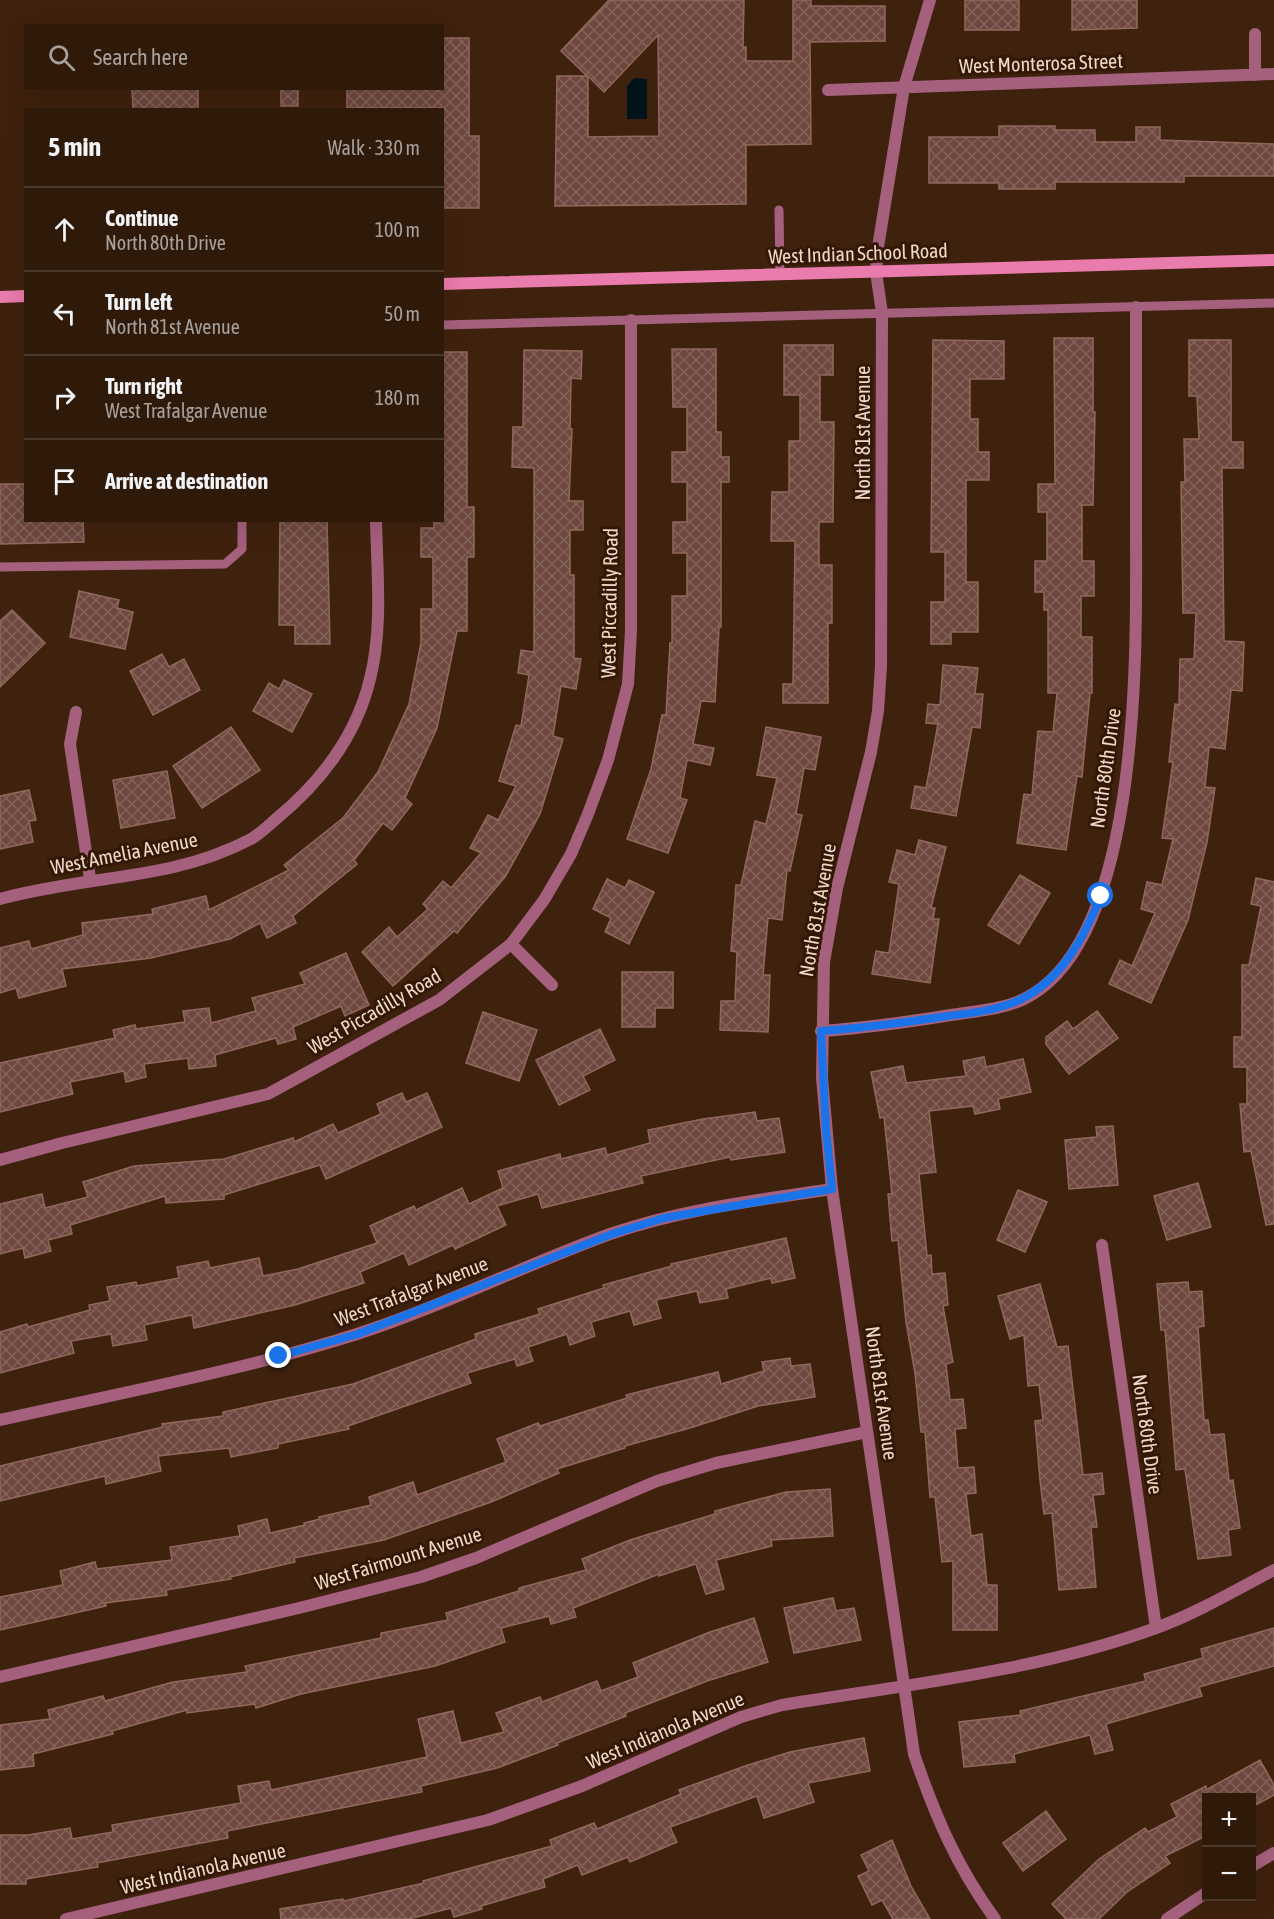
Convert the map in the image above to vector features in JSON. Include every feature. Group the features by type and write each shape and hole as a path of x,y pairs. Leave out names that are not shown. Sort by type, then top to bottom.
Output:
{"main road":[{"name":"West Indian School Road","path":"444,284 1274,260"},
{"path":"0,297 24,296"}],"street":[{"name":"North 81st Avenue","path":"930,0 904,87 878,247 876,272 882,314 881,666 878,711 872,752 831,917 824,962 821,1031 824,1109 832,1189 914,1754 929,1798 969,1884 995,1919"},
{"path":"1255,34 1256,75"},
{"name":"West Monterosa Street","path":"828,90 1274,74"},
{"name":"North 80th Drive","path":"821,1031 865,1028 999,1008 1025,999 1051,979 1074,953 1089,927 1101,896 1121,808 1134,700 1136,306"},
{"name":"West Piccadilly Road","path":"0,1160 268,1094 439,1000 511,944 544,900 571,854 608,760 628,684 631,631 631,320"},
{"name":"West Amelia Avenue","path":"0,899 90,879 174,867 217,854 252,838 314,784 350,736 371,678 377,624 376,522"},
{"path":"76,712 70,744 90,879"},
{"path":"511,944 552,986"},
{"name":"West Trafalgar Avenue","path":"0,1420 279,1356 358,1334 612,1234 664,1218 832,1189"},
{"name":"North 80th Drive","path":"1102,1245 1156,1628"},
{"name":"West Fairmount Avenue","path":"0,1677 299,1608 421,1576 476,1558 657,1481 716,1463 867,1432"},
{"name":"West Indianola Avenue","path":"66,1919 488,1820 582,1786 741,1717 782,1705 1041,1661 1156,1628 1274,1570"},
{"path":"1256,1863 1274,1853"},
{"path":"1167,1919 1202,1896"}],"lane":[{"path":"779,210 780,274"},
{"path":"444,325 1274,303"},
{"path":"0,567 225,564 242,549 242,522"}],"water":[{"path":"634,78 647,79 647,119 627,119 627,86"}],"building":[{"path":"609,0 744,0 743,47 746,47 746,61 793,61 793,0 811,0 811,6 885,6 885,41 810,42 811,144 746,145 746,204 555,206 557,76 587,76 561,51","holes":["658,35 659,136 588,137 588,76 604,92"]},
{"path":"965,0 1019,0 1019,30 965,30"},
{"path":"1072,0 1137,0 1137,28 1072,30"},
{"path":"444,38 469,38 469,136 479,136 479,208 444,208 444,108 347,108 347,90 444,90"},
{"path":"132,90 198,90 198,108 133,108"},
{"path":"281,90 298,90 298,106 281,106"},
{"path":"999,126 1055,126 1055,130 1095,130 1095,142 1136,142 1136,127 1160,127 1160,140 1274,144 1274,176 1184,176 1184,182 1055,182 1055,189 999,189 999,183 929,183 929,137 999,137"},
{"path":"1054,338 1093,338 1093,412 1095,412 1093,505 1082,505 1082,561 1094,561 1094,596 1081,596 1081,637 1092,637 1092,693 1090,693 1082,777 1077,776 1066,850 1017,843 1024,794 1032,795 1038,731 1053,732 1057,693 1048,693 1048,610 1044,610 1044,592 1035,592 1035,561 1047,561 1047,512 1038,512 1038,484 1055,484"},
{"path":"933,340 1004,341 1004,379 970,379 970,419 978,419 978,452 989,452 989,480 966,480 966,582 978,582 978,632 951,632 951,644 931,644 931,602 945,602 945,552 931,552"},
{"path":"1189,340 1231,340 1231,442 1243,442 1243,468 1222,468 1224,641 1244,642 1242,691 1231,690 1225,749 1209,747 1205,787 1215,788 1207,842 1188,920 1151,1003 1109,984 1120,960 1132,966 1155,913 1141,909 1147,882 1162,885 1173,839 1162,838 1173,762 1169,762 1175,704 1179,705 1180,659 1194,659 1196,613 1183,613 1181,482 1185,482 1184,439 1199,439 1197,396 1189,396"},
{"path":"784,345 833,345 833,375 820,375 820,422 834,422 833,522 819,522 819,565 832,565 832,623 828,623 828,703 783,703 783,684 793,684 795,541 771,541 772,492 789,492 789,441 800,441 800,395 784,395"},
{"path":"672,349 716,349 716,432 721,432 721,457 729,457 729,482 721,482 721,627 719,627 715,702 701,701 693,744 714,748 710,765 687,760 680,798 687,800 668,853 627,839 651,769 662,715 666,715 670,643 672,643 672,596 687,596 687,553 673,553 673,522 687,522 687,482 672,482 672,452 687,452 687,407 673,407"},
{"path":"524,350 582,351 581,379 571,378 570,429 572,429 569,501 583,501 583,530 570,530 570,575 574,575 574,658 581,659 576,689 561,686 553,736 563,739 540,814 505,877 457,933 454,931 393,986 362,952 389,927 397,937 428,909 423,904 443,881 451,888 481,853 470,848 488,815 498,820 516,786 499,781 516,725 521,726 529,675 518,673 521,650 534,652 534,468 512,467 513,427 523,427"},
{"path":"444,352 467,352 467,507 474,507 474,557 467,557 467,631 457,631 437,728 405,798 412,804 392,830 383,823 354,860 357,864 293,916 296,923 267,938 260,923 230,939 151,958 62,969 66,986 19,998 16,988 0,993 0,948 29,941 31,949 83,935 82,923 153,914 152,909 206,896 209,910 289,870 284,865 343,818 378,772 409,704 421,643 421,609 433,609 433,557 421,557 421,528 434,528 434,522 444,522"},
{"path":"0,484 24,484 24,522 83,522 84,542 0,544"},
{"path":"280,522 327,522 330,644 295,644 295,625 279,625"},
{"path":"79,591 119,600 117,608 133,612 125,649 70,637"},
{"path":"12,610 45,643 0,687 0,621"},
{"path":"162,654 169,667 184,659 200,690 153,715 130,671"},
{"path":"943,665 978,668 975,694 983,694 980,728 972,727 956,816 911,808 915,786 926,788 938,724 926,723 928,704 940,705"},
{"path":"284,680 312,694 292,732 253,711 269,683 279,689"},
{"path":"231,727 260,770 202,808 173,766"},
{"path":"766,727 821,737 815,770 804,768 796,814 802,815 790,871 787,870 782,920 768,918 763,975 770,975 768,1032 720,1030 721,1001 735,1001 737,952 731,951 736,885 741,885 755,821 766,824 777,778 757,775"},
{"path":"167,771 175,818 121,828 113,780"},
{"path":"29,790 36,820 29,821 33,842 0,849 0,796"},
{"path":"919,840 946,847 931,908 935,908 933,919 939,919 930,983 872,974 876,951 889,953 899,884 889,882 897,850 915,855"},
{"path":"1020,875 1050,893 1019,944 988,925"},
{"path":"1256,878 1274,882 1274,1224 1266,1225 1251,1151 1244,1152 1240,1104 1247,1104 1247,1067 1234,1067 1234,1037 1242,1037 1242,965 1249,965 1261,906 1251,904"},
{"path":"607,879 625,888 629,880 654,892 629,944 605,932 611,918 593,909"},
{"path":"346,953 369,1005 345,1016 341,1006 293,1027 296,1039 278,1044 276,1038 215,1055 216,1066 189,1069 188,1058 144,1064 146,1077 126,1082 124,1071 70,1082 73,1094 0,1112 0,1063 115,1038 113,1030 135,1025 136,1029 185,1022 183,1011 209,1008 211,1023 256,1011 252,998 305,984 300,973"},
{"path":"622,972 673,972 673,1008 655,1008 655,1027 622,1027"},
{"path":"1097,1011 1118,1038 1069,1074 1046,1044 1046,1037 1067,1021 1073,1029"},
{"path":"483,1012 537,1030 519,1081 466,1063"},
{"path":"600,1029 615,1060 583,1076 590,1090 559,1105 536,1060"},
{"path":"984,1057 986,1067 1023,1059 1031,1092 998,1099 1000,1109 975,1114 973,1106 929,1111 936,1172 919,1174 927,1256 931,1255 932,1274 945,1273 948,1305 943,1306 953,1362 946,1364 950,1400 963,1399 966,1428 955,1429 958,1468 974,1467 976,1493 966,1494 971,1536 982,1534 987,1585 997,1585 997,1630 953,1630 953,1561 942,1562 935,1497 930,1497 925,1432 921,1432 915,1373 906,1322 898,1240 892,1241 888,1194 892,1194 884,1117 880,1118 871,1072 903,1066 906,1083 966,1076 963,1061"},
{"path":"402,1093 406,1102 427,1093 442,1127 326,1179 320,1165 224,1195 224,1199 166,1203 165,1196 70,1225 72,1234 48,1240 51,1251 25,1258 23,1248 0,1254 0,1204 42,1194 45,1208 88,1197 83,1182 134,1166 224,1159 293,1138 294,1142 333,1124 338,1133 381,1114 377,1104"},
{"path":"755,1112 757,1121 779,1118 785,1152 731,1160 730,1157 641,1176 643,1183 542,1208 538,1194 497,1206 506,1225 455,1249 453,1245 409,1265 404,1253 360,1272 364,1283 295,1305 194,1328 192,1315 144,1325 147,1340 113,1346 111,1334 71,1341 74,1353 0,1373 0,1332 90,1310 89,1305 110,1301 107,1287 136,1282 137,1286 179,1278 177,1267 208,1261 210,1268 259,1258 263,1276 298,1269 377,1243 370,1226 414,1206 416,1210 462,1188 469,1204 503,1188 498,1171 560,1154 561,1159 605,1148 607,1155 650,1143 648,1130"},
{"path":"1113,1126 1118,1185 1069,1189 1065,1140 1097,1137 1096,1127"},
{"path":"1198,1183 1211,1227 1167,1240 1154,1196"},
{"path":"1018,1190 1047,1202 1025,1252 997,1240"},
{"path":"786,1238 795,1278 772,1283 771,1278 726,1289 728,1298 700,1303 697,1291 656,1300 661,1318 634,1325 630,1311 591,1322 595,1336 570,1345 567,1334 528,1347 533,1361 517,1366 515,1359 467,1373 471,1383 348,1426 349,1429 278,1444 278,1448 231,1457 229,1448 158,1456 161,1471 106,1484 105,1476 0,1501 0,1466 163,1427 162,1424 223,1416 223,1412 353,1384 476,1339 475,1334 540,1314 538,1309 604,1288 603,1285 672,1266 671,1264"},
{"path":"1188,1282 1189,1292 1202,1291 1204,1326 1198,1327 1204,1420 1208,1420 1210,1435 1224,1434 1229,1481 1233,1480 1240,1528 1228,1530 1231,1555 1198,1559 1185,1469 1176,1470 1165,1330 1161,1330 1157,1284"},
{"path":"1040,1284 1057,1347 1068,1346 1083,1475 1102,1473 1104,1494 1093,1495 1097,1527 1091,1527 1096,1587 1059,1590 1052,1513 1044,1514 1040,1480 1035,1421 1043,1420 1039,1385 1028,1386 1024,1335 1010,1339 998,1296"},
{"path":"790,1358 791,1366 810,1364 815,1397 758,1406 625,1446 625,1448 557,1469 559,1473 491,1502 384,1540 294,1558 295,1562 230,1577 231,1579 166,1590 167,1595 105,1603 106,1606 0,1630 0,1597 63,1585 60,1571 95,1562 97,1569 172,1560 170,1547 240,1536 238,1526 267,1519 270,1533 305,1525 304,1523 320,1519 319,1517 371,1505 369,1497 413,1482 417,1495 506,1462 497,1439 538,1423 540,1426 627,1398 626,1395 718,1372 721,1384 764,1371 762,1362"},
{"path":"830,1489 833,1536 771,1540 772,1546 716,1560 724,1589 706,1594 696,1564 659,1576 659,1574 573,1608 576,1617 551,1624 549,1616 501,1628 505,1642 435,1666 301,1694 256,1708 255,1704 187,1713 187,1710 112,1731 113,1734 33,1754 34,1766 0,1770 0,1725 50,1719 48,1710 103,1696 105,1701 173,1682 247,1672 245,1666 381,1638 381,1633 448,1620 446,1613 519,1591 519,1588 586,1570 582,1559 633,1539 715,1514 715,1511 786,1492"},
{"path":"833,1598 836,1611 854,1608 861,1640 794,1653 784,1608"},
{"path":"754,1618 768,1662 707,1681 625,1713 626,1716 497,1768 421,1786 422,1792 227,1831 228,1838 97,1863 98,1867 26,1879 26,1884 0,1884 0,1835 28,1835 70,1828 72,1839 113,1832 112,1825 241,1803 238,1786 269,1781 271,1790 427,1757 418,1719 453,1711 461,1743 504,1732 496,1713 540,1697 542,1702 597,1681 601,1691 638,1677 633,1663 710,1632"},
{"path":"1274,1628 1274,1666 1199,1687 1202,1696 1106,1724 1113,1750 1095,1754 1090,1735 1014,1754 1015,1762 964,1767 959,1722 1021,1715 1020,1711 1146,1681 1144,1674 1203,1658 1201,1649"},
{"path":"864,1738 870,1771 808,1783 814,1802 764,1818 757,1796 670,1827 677,1842 630,1862 628,1857 582,1875 578,1865 543,1879 545,1887 481,1906 482,1909 454,1917 451,1908 409,1919 281,1919 280,1909 343,1899 344,1901 424,1883 423,1881 552,1846 550,1840 594,1823 597,1829 681,1794 679,1790 745,1766 790,1752"},
{"path":"1260,1760 1274,1785 1274,1795 1256,1805 1256,1793 1202,1793 1202,1838 1165,1856 1170,1863 1127,1892 1099,1919 1066,1919 1052,1904 1099,1859 1145,1828 1148,1832 1177,1817 1171,1804 1206,1786 1206,1790"},
{"path":"1046,1811 1066,1839 1023,1871 1003,1843"},
{"path":"892,1840 911,1886 930,1919 893,1919 882,1900 872,1905 858,1876 869,1871 861,1855"}],"route":[{"path":"279,1356 358,1334 612,1234 664,1218 718,1206 832,1189 822,1078 821,1031 865,1028 999,1008 1025,999 1051,979 1074,953 1089,927 1101,896"}]}
